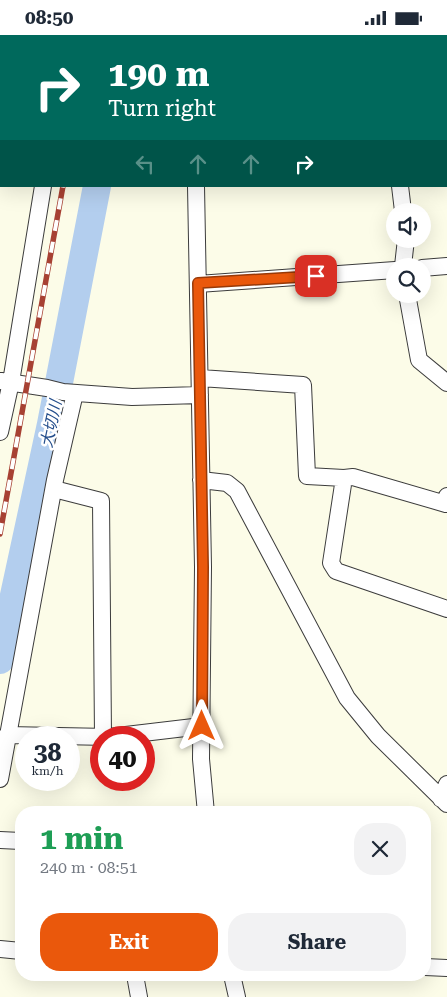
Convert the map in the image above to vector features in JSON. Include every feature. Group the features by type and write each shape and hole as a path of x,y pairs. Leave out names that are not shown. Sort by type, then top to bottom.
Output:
{"street":[{"path":"0,432 5,381 43,187"},
{"path":"196,187 203,567 202,759 205,806"},
{"path":"400,187 402,203"},
{"path":"431,267 447,266"},
{"path":"198,283 386,271"},
{"path":"408,303 418,360 447,383"},
{"path":"200,378 303,385 307,476 352,477 447,502"},
{"path":"5,381 69,393 132,397 200,395"},
{"path":"0,779 54,489 69,393"},
{"path":"344,478 331,563 336,571 447,609"},
{"path":"201,480 227,483 237,491 347,698 378,736 445,795"},
{"path":"54,489 101,501 103,726"},
{"path":"155,731 202,726"},
{"path":"7,735 90,737"},
{"path":"0,840 15,841"},
{"path":"0,949 15,950"},
{"path":"431,967 447,968"},
{"path":"136,981 139,997"},
{"path":"233,981 237,997"}],"waterway":[{"name":"大切川","path":"0,660 51,424 97,187"}],"railway":[{"path":"0,534 63,187"}],"route":[{"path":"202,726 203,567 198,283 316,276"}]}
